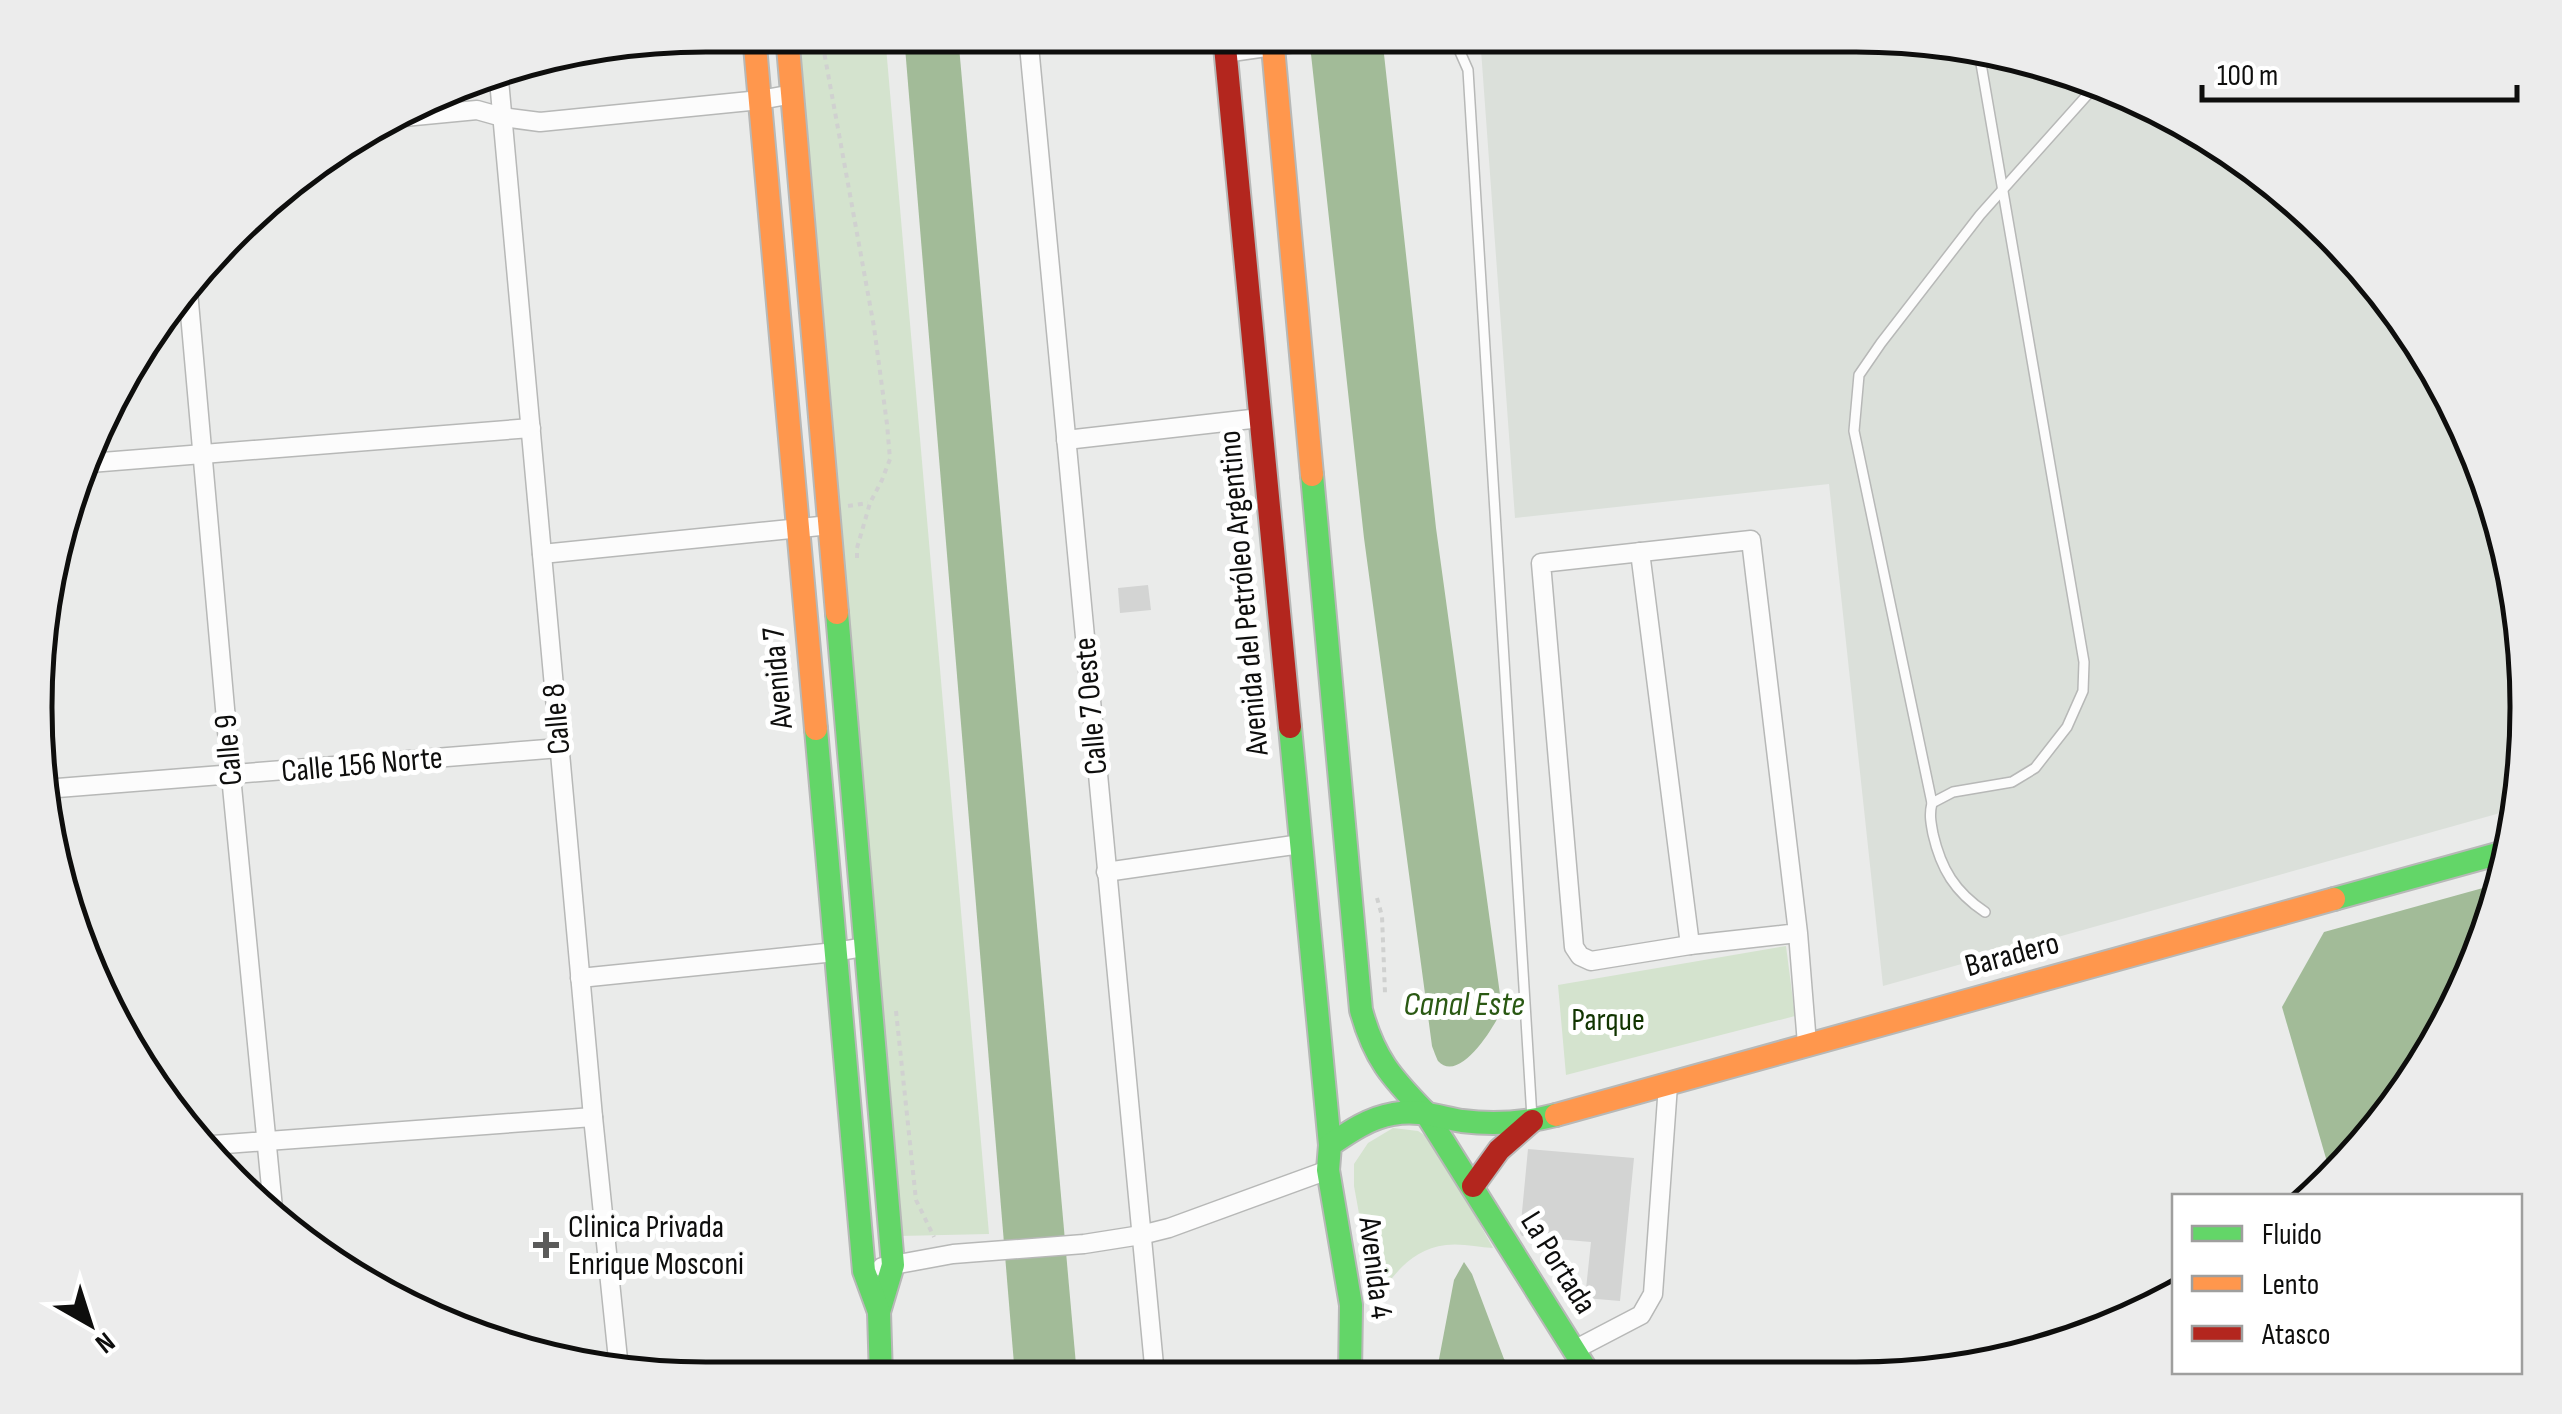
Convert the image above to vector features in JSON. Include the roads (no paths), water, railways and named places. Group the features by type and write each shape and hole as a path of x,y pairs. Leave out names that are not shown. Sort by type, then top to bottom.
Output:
{"main road":[{"name":"Avenida 7","path":"756,52 864,1270 879,1312 881,1362"},
{"name":"Avenida 7","path":"789,52 893,1265 879,1312"},
{"name":"Avenida del Petróleo Argentino","path":"1226,52 1330,1145"},
{"path":"1273,52 1360,1010 1376,1058 1425,1112"},
{"name":"Baradero","path":"1425,1112 1460,1121 1532,1121 2492,855"},
{"path":"1330,1145 1376,1119 1396,1113 1425,1112"},
{"name":"La Portada","path":"1425,1112 1582,1362"},
{"name":"Baradero","path":"1472,1186 1508,1139 1532,1121"},
{"name":"Avenida 4","path":"1330,1145 1328,1170 1351,1305 1350,1362"},
{"path":"1351,1305 1363,1362"}],"street":[{"name":"Calle 7 Oeste","path":"1030,52 1154,1362"},
{"name":"Calle 8","path":"499,86 618,1355"},
{"path":"430,115 477,110 502,118 540,122 793,94"},
{"name":"Calle 9","path":"189,307 272,1196"},
{"path":"1066,440 1260,418"},
{"path":"100,461 531,428"},
{"path":"542,554 830,525"},
{"path":"1798,933 1591,961 1574,948 1542,563 1751,540 1798,933 1807,1044"},
{"path":"1640,552 1690,946"},
{"name":"Calle 156 Norte","path":"58,789 560,748"},
{"path":"1106,872 1301,844"},
{"path":"580,978 864,946"},
{"path":"1574,1350 1642,1316 1654,1294 1668,1086"},
{"path":"220,1144 593,1117"},
{"path":"864,1270 950,1255 1084,1244 1141,1235 1328,1170"}],"lane":[{"path":"1460,52 1468,70 1532,1121"},
{"path":"1932,803 1953,792 2012,782 2035,768 2068,727 2083,692 2084,662 1982,65"},
{"path":"1985,912 1967,900 1939,861 1929,814 1932,803 1854,431 1856,399 1859,375 1881,343 1980,214 2085,95"}],"water":[{"path":"905,52 960,52 1076,1362 1014,1362"},
{"name":"Canal Este","path":"1311,52 1384,52 1436,528 1502,1009 1476,1050 1456,1065 1438,1061 1432,1046 1364,538"},
{"path":"2484,888 2460,957 2422,1034 2374,1105 2327,1161 2282,1007 2324,932"},
{"path":"1464,1262 1507,1362 1438,1362 1454,1280"}],"place":[{"name":"Clinica Privada Enrique Mosconi","path":"546,1245"}],"park label":[{"name":"Parque","path":"1608,1020"}]}
